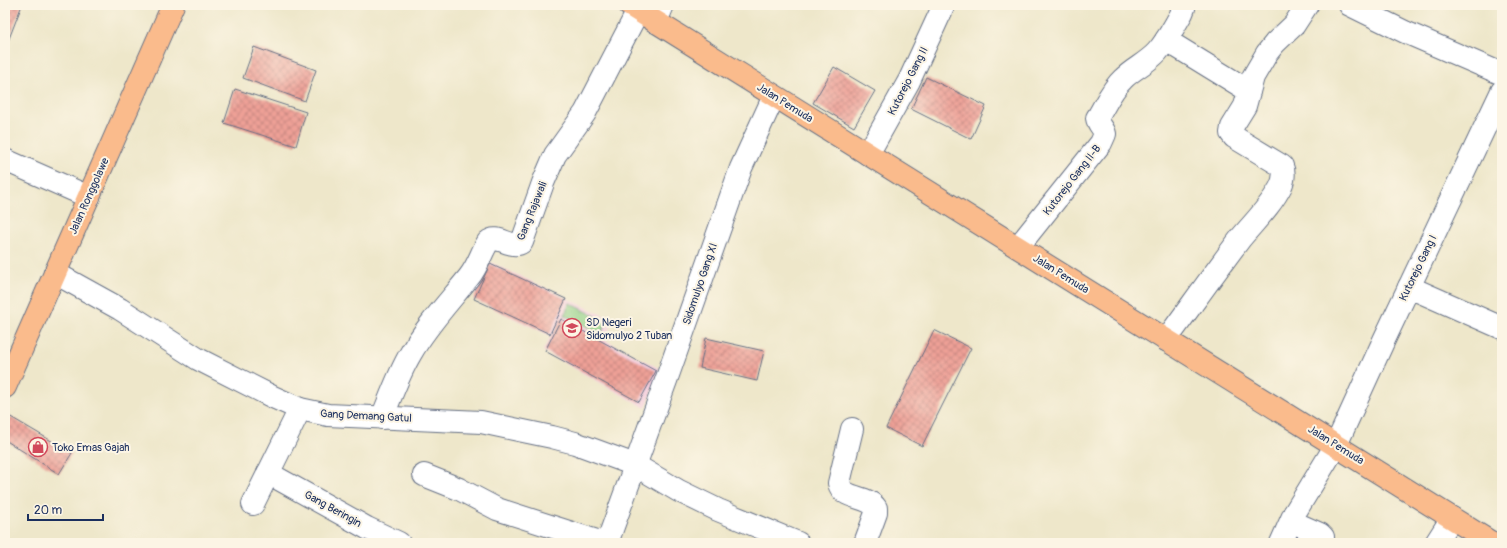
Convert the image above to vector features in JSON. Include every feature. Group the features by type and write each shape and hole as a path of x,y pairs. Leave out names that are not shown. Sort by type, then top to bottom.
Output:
{"main road":[{"name":"Jalan Ronggolawe","path":"5,387 173,5"},
{"name":"Jalan Pemuda","path":"647,11 774,96 1492,543"}],"street":[{"name":"Kutorejo Gang II","path":"868,154 909,82 944,5"},
{"path":"1181,5 1184,8 1166,40 1249,91"},
{"path":"1166,340 1217,269 1267,206 1278,191 1282,182 1284,173 1282,166 1234,137 1230,133 1245,106 1253,77 1267,53 1294,25 1307,5"},
{"path":"1350,5 1405,32 1502,74"},
{"name":"Gang Rajawali","path":"382,418 398,379 411,353 442,309 470,276 488,242 494,239 515,245 522,242 543,183 555,155 585,113 647,11"},
{"name":"Kutorejo Gang II-B","path":"1018,248 1102,143 1105,134 1103,129 1098,124 1097,118 1121,80 1152,58 1166,40"},
{"name":"Kutorejo Gang I","path":"1281,543 1294,514 1336,445 1502,91"},
{"name":"Sidomulyo Gang XI","path":"607,543 741,168 774,96"},
{"path":"5,160 89,197"},
{"name":"Gang Demang Gatul","path":"55,273 120,309 198,359 273,397 300,408 314,413 328,415 481,422 519,429 575,443 635,465 697,500 798,543"},
{"path":"1409,287 1502,328"},
{"path":"252,504 300,408"},
{"path":"852,429 839,483 840,489 844,493 871,503 876,508 876,513 865,543"},
{"name":"Gang Beringin","path":"268,473 367,528 399,543"},
{"path":"424,475 459,488 486,504 504,512 603,543"},
{"path":"1294,514 1295,523 1320,534 1323,537 1323,543"},
{"path":"1436,543 1452,518"}],"shaded area":[{"name":"SD Negeri Sidomulyo 2 Tuban","path":"490,262 613,320 605,340 660,369 646,408 543,351 551,336 473,299"}],"green space":[{"path":"570,303 607,322 601,334 564,315"}],"building":[{"path":"5,5 22,5 5,49"},
{"path":"254,47 316,70 305,101 243,78"},
{"path":"834,67 875,91 854,127 813,103"},
{"path":"926,77 986,106 971,139 911,109"},
{"path":"235,89 306,112 296,146 224,123"},
{"path":"490,264 566,299 550,334 474,299"},
{"path":"561,319 656,371 639,402 545,351"},
{"path":"934,330 971,348 922,446 886,428"},
{"path":"706,338 764,351 757,381 700,368"},
{"name":"Toko Emas Gajah","path":"9,416 72,453 59,474 5,440 5,424"}],"place":[{"name":"SD Negeri Sidomulyo 2 Tuban","path":"572,328"},
{"name":"Toko Emas Gajah","path":"38,447"}]}
